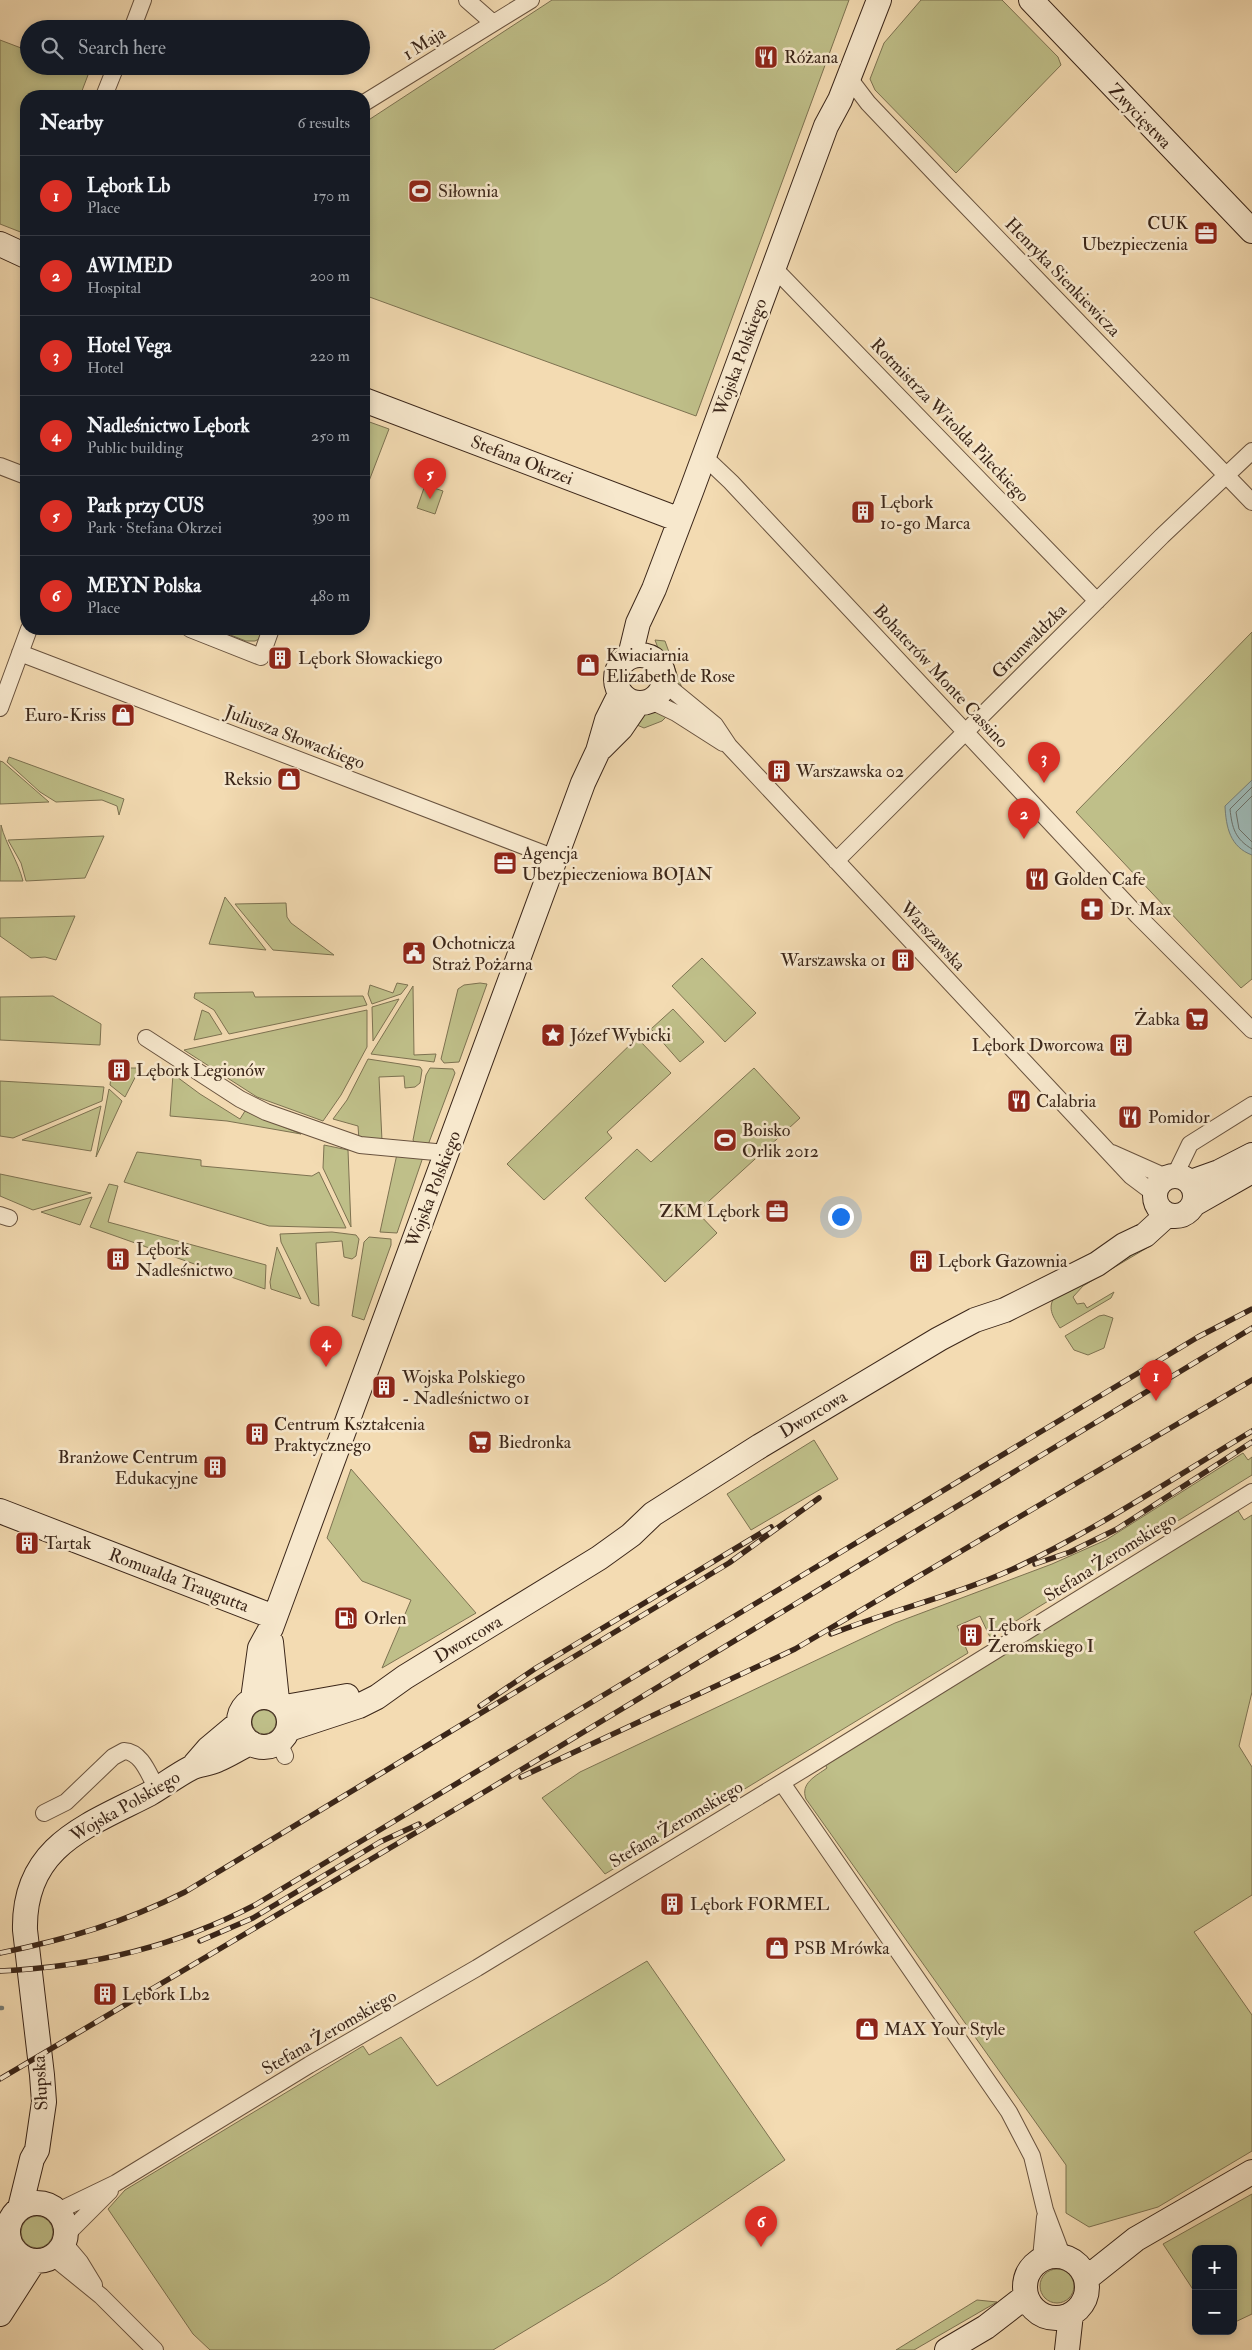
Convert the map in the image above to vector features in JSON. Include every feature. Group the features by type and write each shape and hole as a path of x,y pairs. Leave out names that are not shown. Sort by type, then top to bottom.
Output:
{"street":[{"path":"135,20 143,0"},
{"path":"467,0 492,22"},
{"name":"1 Maja","path":"370,99 455,48 492,22 531,0"},
{"name":"Wojska Polskiego","path":"826,126 828,97 863,0"},
{"name":"Wojska Polskiego","path":"641,656 638,623 654,589 826,126 849,78 879,0"},
{"name":"Zwycięstwa","path":"1031,0 1252,231"},
{"path":"106,90 112,75"},
{"name":"Henryka Sienkiewicza","path":"849,78 868,102 933,171 1252,502"},
{"path":"0,244 20,253"},
{"name":"Rotmistrza Witolda Pileckiego","path":"774,267 1097,601"},
{"name":"Stefana Okrzei","path":"370,402 680,520"},
{"name":"Grunwaldzka","path":"836,861 1097,601 1252,451"},
{"name":"Bohaterów Monte Cassino","path":"702,460 712,464 731,482 965,732 1053,823 1138,916 1252,1030"},
{"path":"0,466 20,474"},
{"path":"0,708 27,635"},
{"path":"206,635 261,656 269,635"},
{"name":"Juliusza Słowackiego","path":"20,653 556,858"},
{"path":"641,656 658,661 663,671 643,695 616,684 617,673 621,664 641,656"},
{"name":"Wojska Polskiego","path":"253,1699 260,1648 273,1622 583,783 598,751 607,720 643,695"},
{"name":"Warszawska","path":"643,695 715,725 729,746 1017,1056 1110,1152 1172,1192"},
{"path":"146,1038 240,1099 266,1112 360,1145 446,1153"},
{"name":"Dworcowa","path":"1172,1192 1190,1144 1252,1105"},
{"name":"Dworcowa","path":"283,1727 359,1706 377,1697 574,1573 939,1338 975,1320 1005,1310 1097,1264 1124,1245 1134,1225 1172,1192 1219,1172 1252,1155"},
{"name":"Dworcowa","path":"1172,1192 1252,1171"},
{"name":"Stefana Żeromskiego","path":"52,2207 116,2183 309,2065 477,1968 782,1783 1252,1492"},
{"name":"Romualda Traugutta","path":"0,1511 273,1622"},
{"name":"Wojska Polskiego","path":"273,1622 273,1673 283,1727"},
{"path":"261,1697 283,1727 265,1747 251,1743 245,1738 239,1723 243,1709 253,1699 261,1697"},
{"name":"Wojska Polskiego","path":"192,1768 208,1749 239,1723"},
{"name":"Wojska Polskiego","path":"34,2016 25,1920 31,1890 44,1862 57,1846 86,1825 157,1789 192,1768 216,1760 251,1743"},
{"path":"44,1813 66,1802 113,1757 124,1751 132,1752 139,1758 157,1789"},
{"path":"782,1783 1009,2112 1032,2156 1045,2210 1067,2264 1088,2289 1080,2308 1046,2309 986,2327 947,2350"},
{"name":"Słupska","path":"20,2208 32,2159 37,2150 44,2096 34,2016"},
{"name":"Słupska","path":"37,2150 52,2207"},
{"path":"1067,2350 1046,2309 1024,2285 1027,2274 1033,2265 1067,2264 1136,2239 1252,2172"},
{"name":"Stefana Żeromskiego","path":"54,2249 116,2183"},
{"path":"0,2314 54,2249 66,2225 52,2207 38,2202 20,2208 9,2221 8,2237 10,2245 16,2253 54,2249"},
{"path":"0,2301 10,2245"},
{"path":"54,2249 154,2350"},
{"path":"1046,2309 1060,2350"}],"green space":[{"path":"552,0 849,0 696,416 370,297 370,119"},
{"path":"921,0 1002,0 1058,57 1061,65 956,173 875,90 870,79 884,43"},
{"path":"0,40 20,48 20,75 88,75 82,90 20,90 20,232 0,224"},
{"path":"370,422 389,429 370,478"},
{"path":"425,485 443,491 435,514 417,508"},
{"path":"1252,632 1252,979 1241,988 1076,812"},
{"path":"230,635 262,635 255,641 246,641"},
{"path":"655,640 665,641 683,691 673,679"},
{"path":"659,712 668,715 662,721 644,728 630,722 645,713"},
{"path":"9,757 124,799 119,815 117,806 102,800 56,802 40,792 7,762"},
{"path":"0,761 3,762 49,802 0,804"},
{"path":"1,825 18,867 23,881 0,881"},
{"path":"104,836 85,878 26,881 21,863 8,840"},
{"path":"225,897 266,950 209,944"},
{"path":"286,903 287,917 291,923 334,955 273,950 235,904"},
{"path":"75,916 56,960 45,957 31,958 0,936 0,918"},
{"path":"702,958 756,1013 725,1042 672,986"},
{"path":"397,983 408,985 401,994 372,1004 368,994 370,985 393,993"},
{"path":"487,984 459,1062 444,1063 441,1059 458,989 464,985"},
{"path":"413,986 414,1055 436,1054 434,1062 371,1054"},
{"path":"253,992 255,997 363,996 367,1005 229,1034 214,1010 194,998 195,993"},
{"path":"53,996 101,1024 100,1045 0,1040 0,997"},
{"path":"399,999 373,1041 372,1007"},
{"path":"673,1009 704,1042 680,1062 651,1029"},
{"path":"202,1010 209,1013 222,1034 194,1040"},
{"path":"367,1010 367,1047 341,1095 323,1121 257,1097 184,1050"},
{"path":"637,1038 671,1073 607,1132 612,1138 544,1200 507,1164"},
{"path":"368,1059 420,1067 422,1070 420,1083 415,1087 405,1088 404,1076 379,1077 382,1141 359,1140 358,1126 333,1119 347,1100"},
{"path":"127,1068 140,1068 125,1097 110,1085 111,1077 126,1078"},
{"path":"430,1068 453,1069 455,1073 428,1145 415,1144 413,1140 426,1075"},
{"path":"754,1068 800,1118 697,1212 717,1233 665,1282 585,1198 637,1149 651,1162"},
{"path":"173,1074 200,1094 240,1119 245,1111 301,1134 227,1121 170,1116"},
{"path":"0,1081 104,1087 102,1101 13,1138 0,1136"},
{"path":"109,1089 122,1101 96,1157"},
{"path":"101,1106 91,1151 22,1140"},
{"path":"324,1145 348,1150 351,1227 323,1168"},
{"path":"137,1152 201,1160 201,1166 312,1176 319,1172 346,1228 269,1226 124,1182"},
{"path":"397,1154 423,1157 397,1233 380,1232"},
{"path":"0,1174 91,1193 33,1210 0,1196"},
{"path":"109,1184 118,1186 108,1222 266,1265 265,1289 90,1227"},
{"path":"92,1197 80,1225 41,1212"},
{"path":"332,1232 356,1235 359,1239 356,1256 352,1259 344,1257 342,1241 316,1243 319,1306 311,1303 281,1242 280,1234"},
{"path":"369,1237 391,1239 391,1245 364,1320 352,1316 364,1242"},
{"path":"1146,1242 1150,1246 1083,1286 1073,1297 1077,1304 1084,1303 1087,1308 1114,1292 1111,1298 1060,1328 1051,1310 1054,1298 1126,1259"},
{"path":"277,1247 301,1299 271,1289 270,1282"},
{"path":"1104,1315 1113,1318 1104,1348 1088,1355 1074,1350 1065,1336"},
{"path":"814,1440 838,1479 751,1530 727,1494"},
{"path":"1243,1453 1248,1460 1252,1457 1252,1475 990,1637 980,1616 957,1626 968,1653 605,1874 542,1798 580,1772 895,1623 1052,1564 1106,1540"},
{"path":"351,1469 476,1613 382,1668 411,1600 362,1581 327,1538"},
{"path":"1237,1509 1244,1520 1252,1515 1252,1692 1239,1746 1252,1767 1252,1895 1194,1932 1252,2015 1252,2151 1158,2207 1089,2227 1066,2213 1066,2165 806,1799 805,1789 810,1780 827,1768 825,1764"},
{"path":"264,1710 269,1711 275,1717 275,1727 269,1733 264,1734 259,1733 253,1727 252,1722 253,1717 259,1711"},
{"path":"647,1961 785,2160 606,2282 493,2350 210,2350 193,2334 108,2209 125,2190 363,2046 369,2055 401,2037 437,2086"},
{"path":"1252,2194 1252,2314 1237,2321 1237,2245 1192,2245 1192,2288 1163,2244"},
{"path":"37,2216 43,2217 48,2221 52,2226 52,2238 48,2243 43,2247 37,2248 31,2247 26,2243 22,2238 21,2232 22,2226 26,2221 31,2217"},
{"path":"1057,2269 1064,2270 1069,2274 1073,2279 1073,2293 1069,2298 1064,2302 1057,2303 1050,2302 1045,2298 1041,2293 1040,2286 1041,2279 1045,2274 1050,2270"},
{"path":"977,2300 997,2302 914,2350 896,2350"}],"water":[{"path":"1252,780 1252,855 1234,842 1228,829 1225,806"}],"railway":[{"path":"0,1971 67,1965 132,1952 194,1932 225,1920 255,1905 1198,1337 1252,1309"},
{"path":"0,2079 471,1800 1252,1328"},
{"path":"521,1777 795,1649 1252,1380"},
{"path":"831,1634 991,1579 1013,1569 1104,1521 1252,1431"},
{"path":"1035,1564 1070,1552 1117,1529 1252,1442"},
{"path":"0,1953 95,1929 140,1913 185,1892 729,1563 819,1498"},
{"path":"480,1706 536,1668 771,1527"},
{"path":"200,1941 253,1918 380,1842 419,1824"}],"place":[{"name":"Różana","path":"766,57"},
{"name":"Siłownia","path":"420,191"},
{"name":"CUK Ubezpieczenia","path":"1206,233"},
{"name":"Park przy CUS","path":"430,499"},
{"name":"Lębork 10-go Marca","path":"863,512"},
{"name":"Lębork Słowackiego","path":"280,658"},
{"name":"Kwiaciarnia Elizabeth de Rose","path":"588,665"},
{"name":"Euro-Kriss","path":"123,715"},
{"name":"Warszawska 02","path":"779,771"},
{"name":"Reksio","path":"289,779"},
{"name":"Hotel Vega","path":"1044,783"},
{"name":"AWIMED","path":"1024,839"},
{"name":"Agencja Ubezpieczeniowa BOJAN","path":"505,863"},
{"name":"Golden Cafe","path":"1037,879"},
{"name":"Dr. Max","path":"1092,909"},
{"name":"Ochotnicza Straż Pożarna","path":"414,953"},
{"name":"Warszawska 01","path":"903,960"},
{"name":"Żabka","path":"1197,1019"},
{"name":"Józef Wybicki","path":"553,1035"},
{"name":"Lębork Dworcowa","path":"1121,1045"},
{"name":"Lębork Legionów","path":"119,1070"},
{"name":"Calabria","path":"1019,1101"},
{"name":"Pomidor","path":"1130,1117"},
{"name":"Boisko Orlik 2012","path":"725,1140"},
{"name":"ZKM Lębork","path":"777,1211"},
{"name":"Lębork Nadleśnictwo","path":"118,1259"},
{"name":"Lębork Gazownia","path":"921,1261"},
{"name":"Nadleśnictwo Lębork","path":"326,1367"},
{"name":"Wojska Polskiego - Nadleśnictwo 01","path":"384,1387"},
{"name":"Lębork Lb","path":"1156,1401"},
{"name":"Centrum Kształcenia Praktycznego","path":"257,1434"},
{"name":"Biedronka","path":"480,1442"},
{"name":"Branżowe Centrum Edukacyjne","path":"215,1467"},
{"name":"Tartak","path":"27,1543"},
{"name":"Orlen","path":"346,1618"},
{"name":"Lębork Żeromskiego I","path":"971,1635"},
{"name":"Lębork FORMEL","path":"672,1904"},
{"name":"PSB Mrówka","path":"777,1948"},
{"name":"Lębork Lb2","path":"105,1994"},
{"name":"MAX Your Style","path":"867,2029"},
{"name":"MEYN Polska","path":"761,2247"}]}
